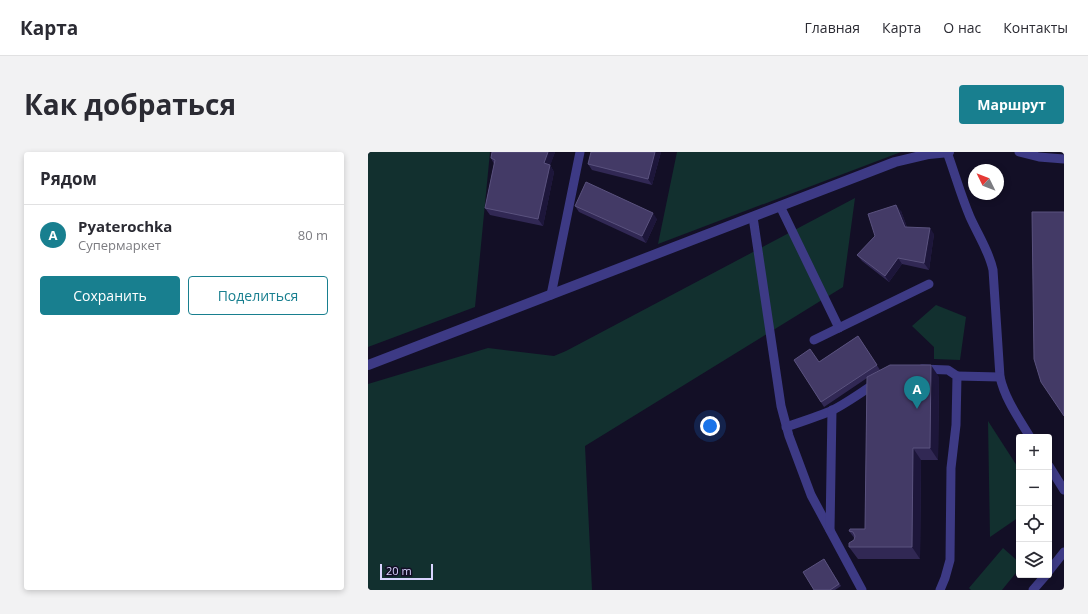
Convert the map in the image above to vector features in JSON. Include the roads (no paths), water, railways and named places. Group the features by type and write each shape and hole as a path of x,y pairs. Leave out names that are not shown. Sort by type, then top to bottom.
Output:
{"street":[{"path":"368,365 895,162 930,154 948,152"}],"lane":[{"path":"551,295 580,152"},
{"path":"948,152 970,216 991,260 993,270 1000,376 1005,395 1028,434"},
{"path":"1019,152 1039,157 1064,159"},
{"path":"780,206 839,328"},
{"path":"753,217 781,406 786,427 811,495 862,590"},
{"path":"814,340 929,284"},
{"path":"912,369 948,370 957,376 1000,376"},
{"path":"786,427 815,418 832,410 847,402 886,376"},
{"path":"940,590 950,560 951,468 956,426 957,376"},
{"path":"830,532 832,410"},
{"path":"1052,470 1064,490"},
{"path":"839,548 852,549"},
{"path":"1052,567 1064,552"},
{"path":"1034,590 1044,578"}],"place":[{"name":"Pyaterochka","path":"917,409"}]}
